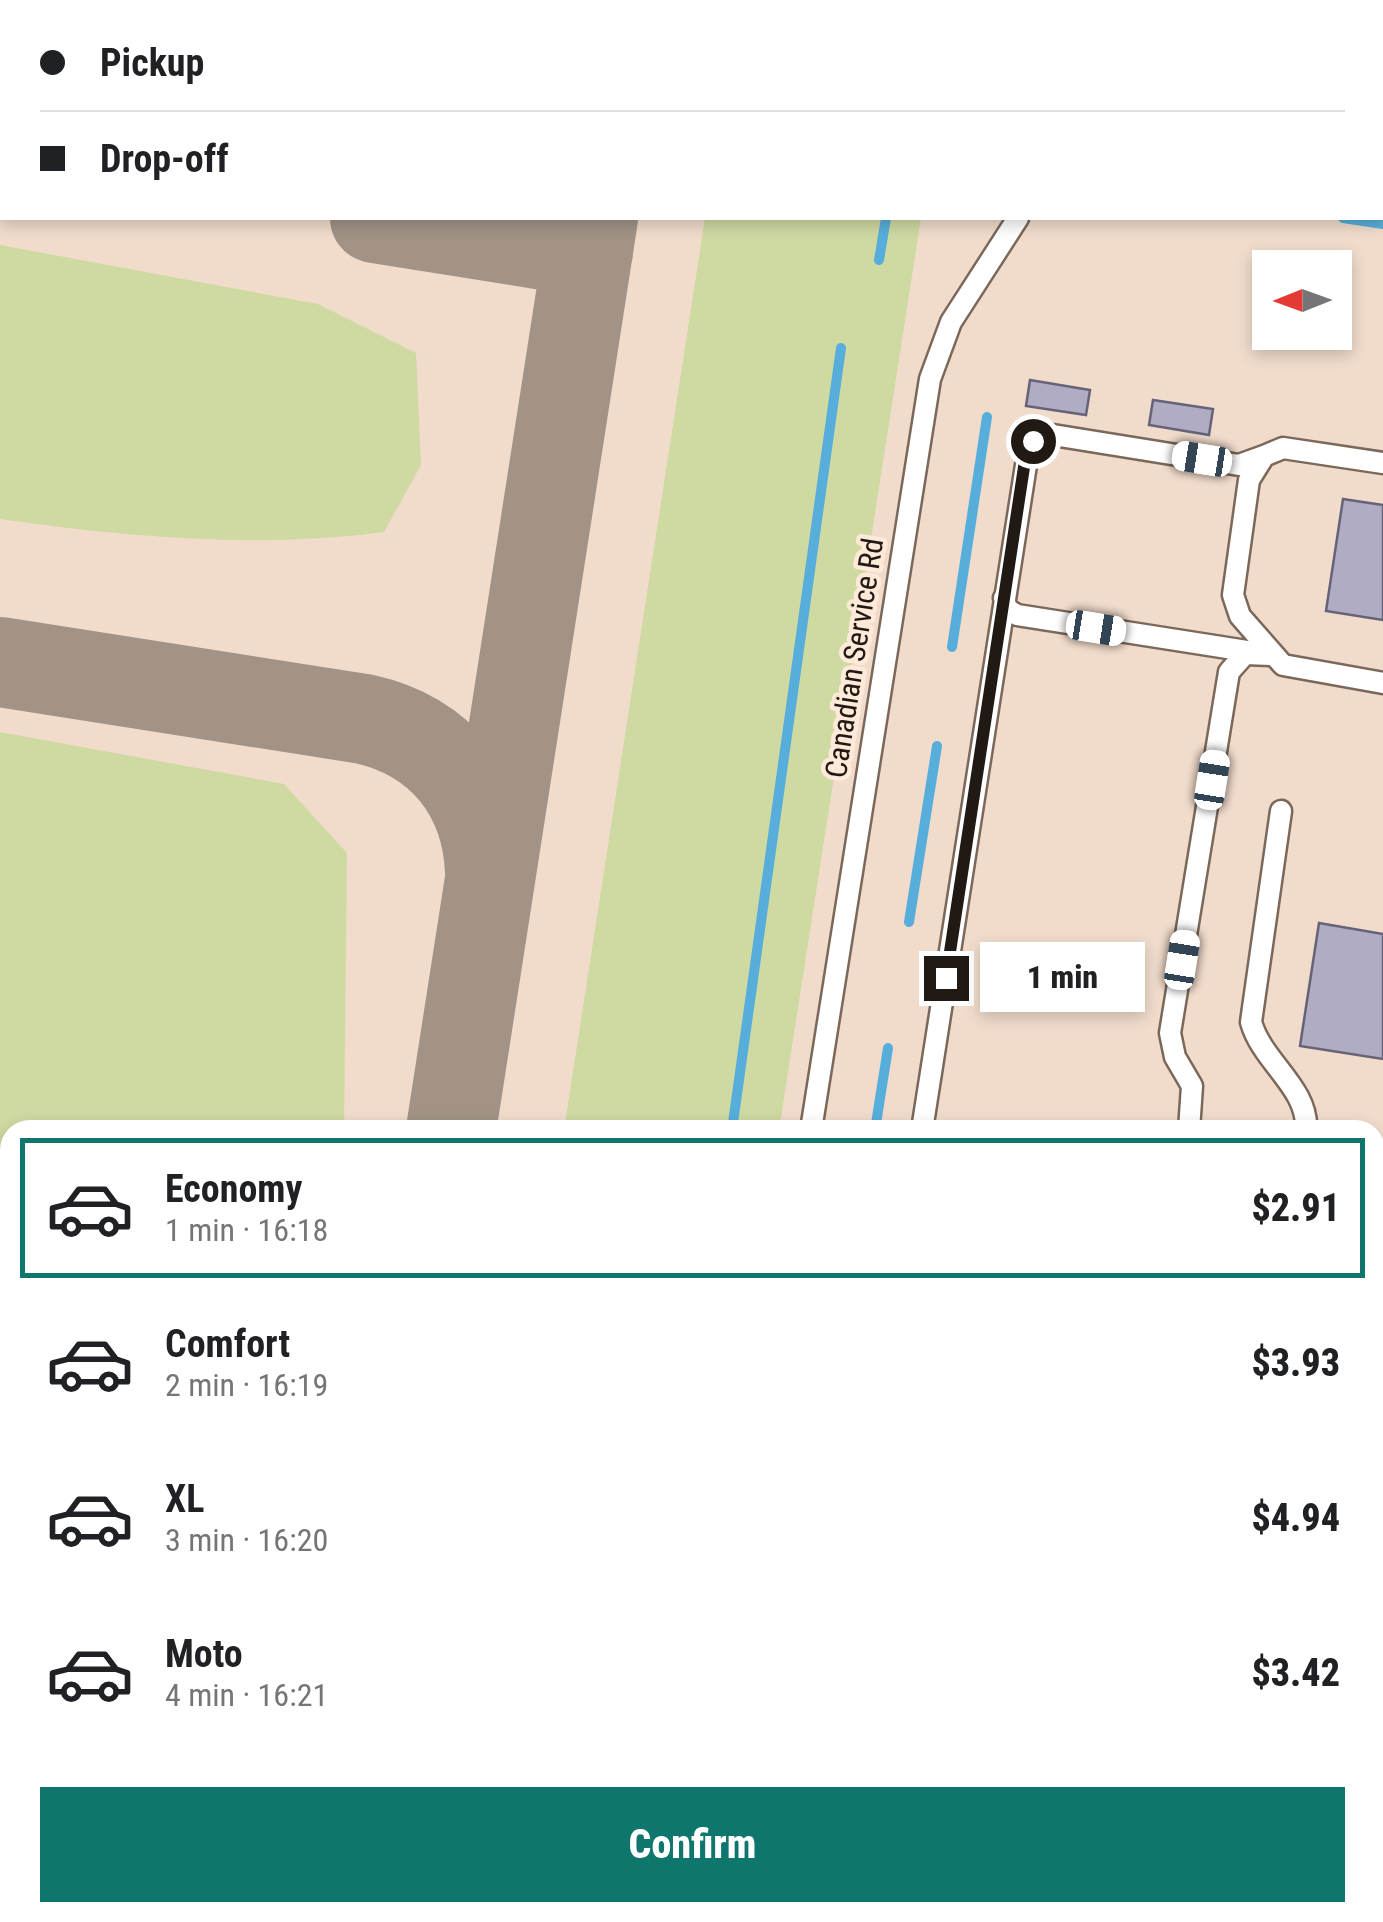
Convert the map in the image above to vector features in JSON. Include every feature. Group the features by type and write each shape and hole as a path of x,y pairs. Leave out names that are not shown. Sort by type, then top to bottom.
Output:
{"lane":[{"name":"Canadian Service Rd","path":"812,1120 926,396 951,322 1017,220"},
{"path":"924,1120 1026,454 1039,437 1052,436 1239,464 1283,448 1383,462"},
{"path":"1263,654 1240,616 1233,594 1250,480 1264,456"},
{"path":"1004,598 1008,610 1017,615 1263,654 1294,670 1383,683"},
{"path":"1190,1120 1192,1086 1175,1057 1170,1033 1229,672 1237,658 1263,654"},
{"path":"1281,811 1251,1022 1263,1051 1303,1104 1305,1120"}],"green space":[{"path":"705,220 921,220 781,1120 566,1120"},
{"path":"0,245 318,304 416,353 421,465 384,532 289,540 192,539 0,519"},
{"path":"0,732 284,784 347,853 344,1120 0,1120"}],"building":[{"path":"1030,380 1090,390 1086,415 1026,406"},
{"path":"1153,400 1213,409 1209,435 1149,425"},
{"path":"1343,499 1383,505 1383,620 1326,611"},
{"path":"1319,923 1383,934 1383,1059 1300,1046"}],"waterway":[{"path":"879,260 886,220"},
{"path":"1356,220 1383,224"},
{"path":"733,1120 841,348"},
{"path":"952,647 987,417"},
{"path":"909,922 937,746"},
{"path":"877,1120 888,1048"}],"taxiway":[{"path":"388,220 588,252"},
{"path":"453,1120 593,220"},
{"path":"0,662 364,719 391,727 437,754 455,773 480,818 490,872"}],"route":[{"path":"946,978 1026,454 1033,441"}]}
